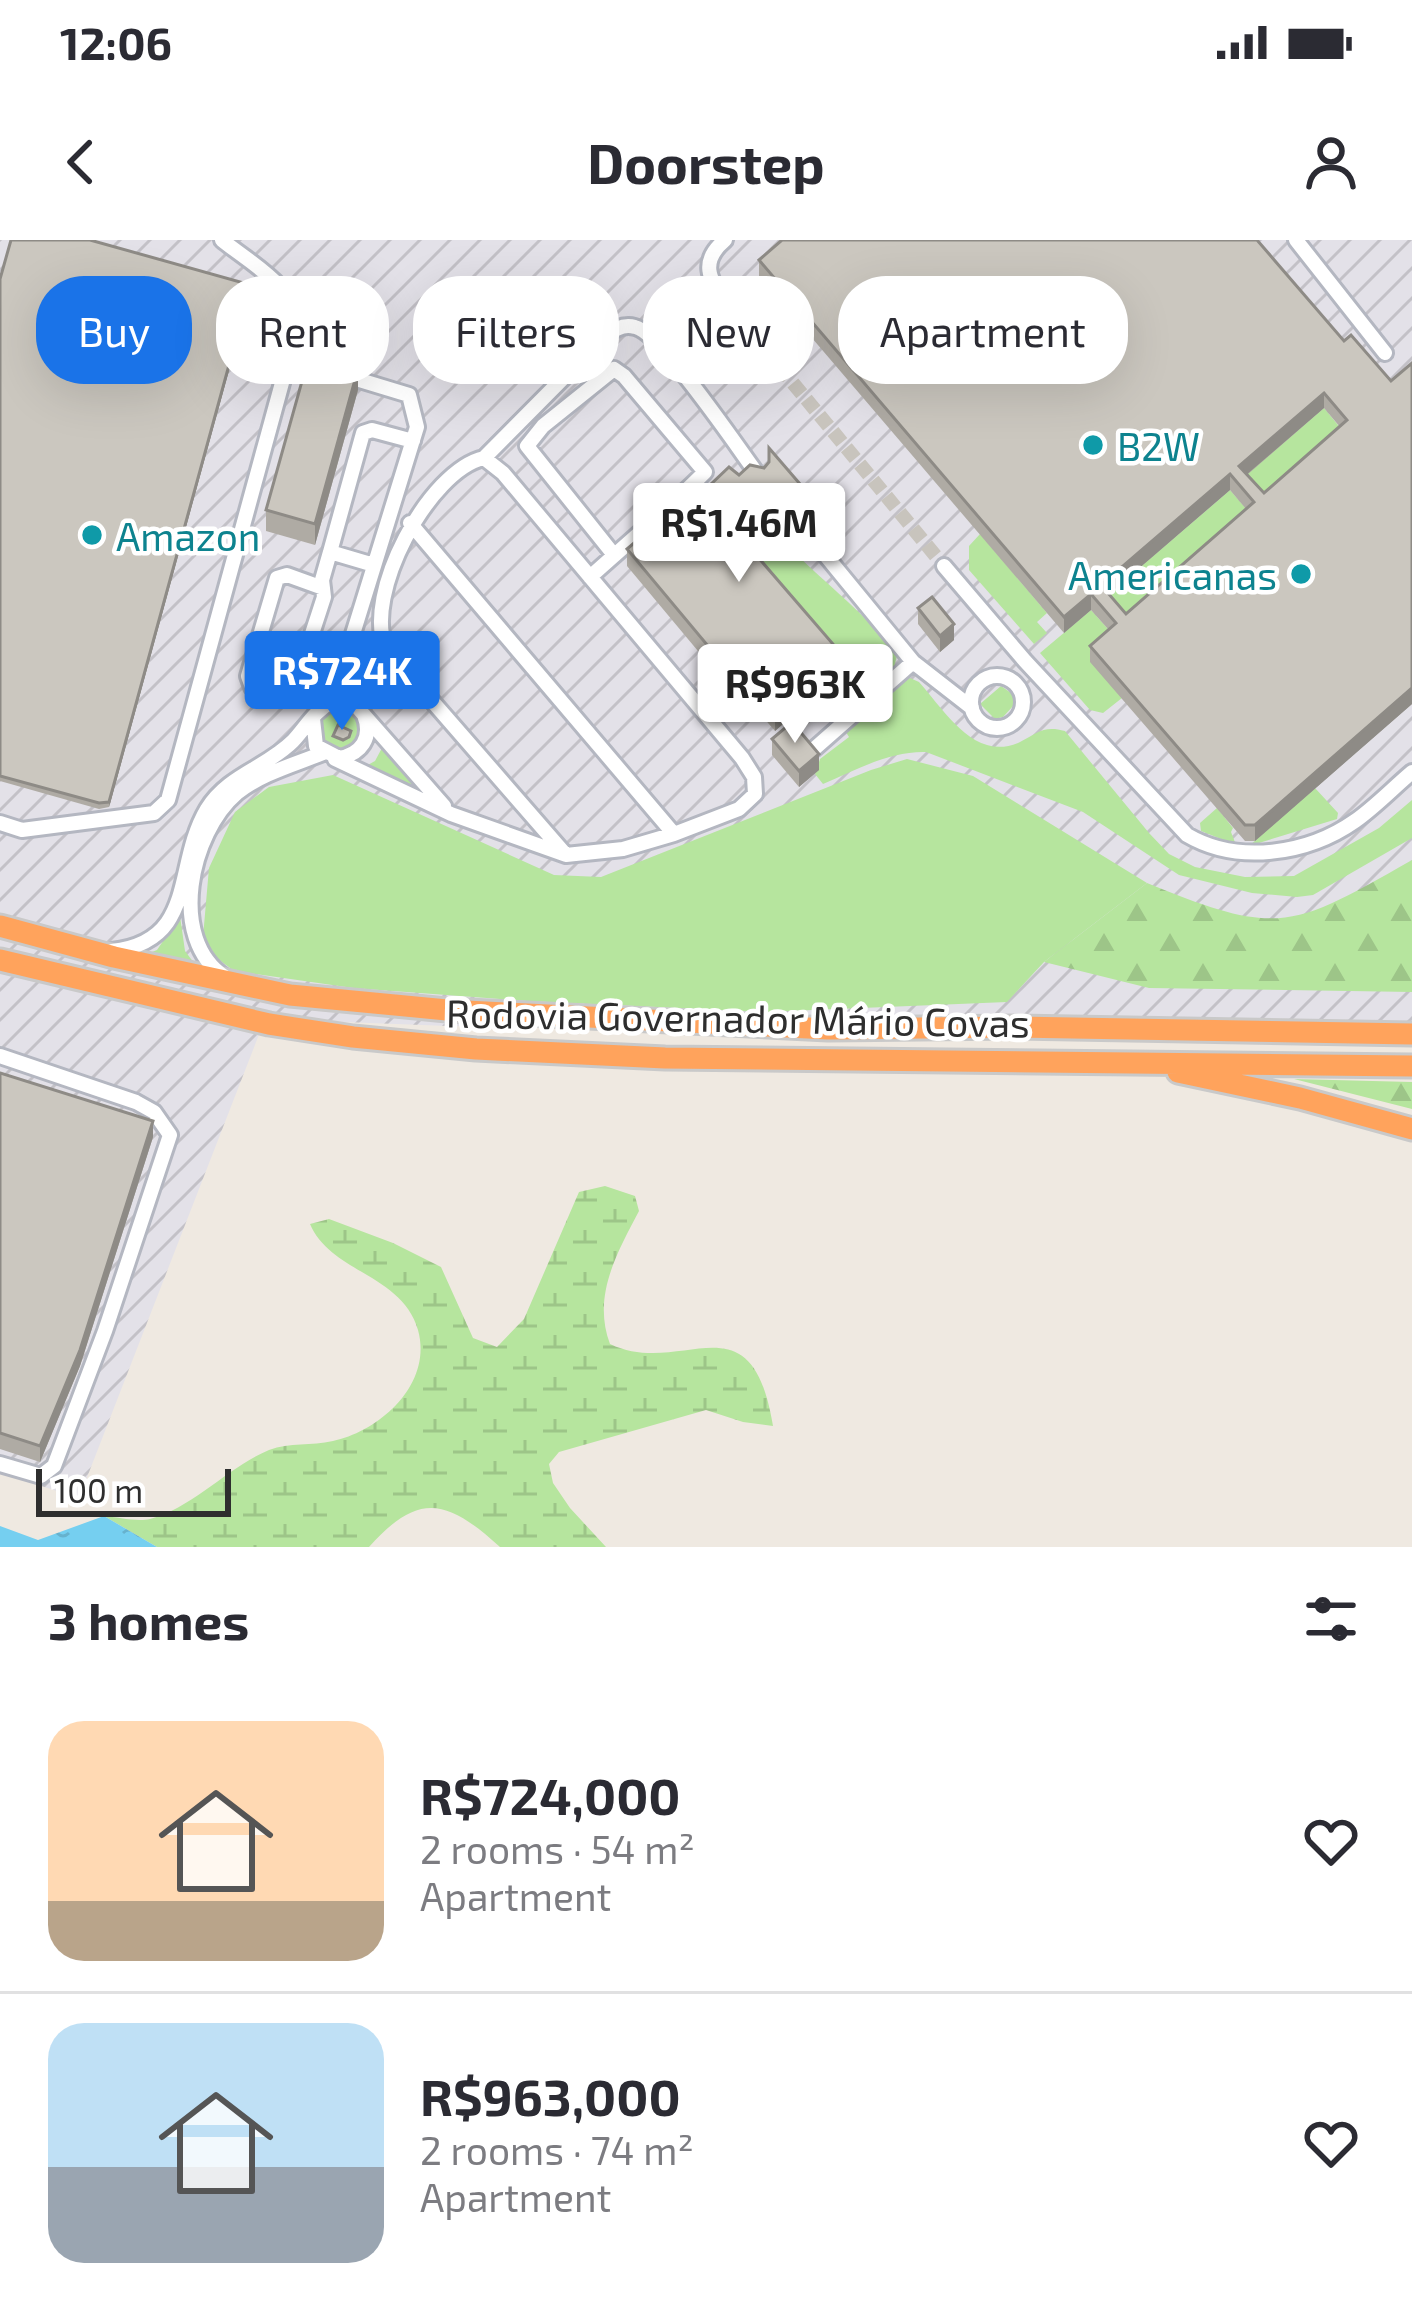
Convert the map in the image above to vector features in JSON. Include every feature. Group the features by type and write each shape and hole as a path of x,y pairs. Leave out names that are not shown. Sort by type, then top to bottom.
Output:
{"highway":[{"name":"Rodovia Governador Mário Covas","path":"0,926 290,995 447,1010 828,1029 1039,1027 1412,1034"},
{"name":"Rodovia Governador Mário Covas","path":"0,960 212,1012 405,1043 665,1058 1412,1066"},
{"path":"1131,1063 1283,1094 1412,1129"}],"lane":[{"path":"222,240 263,276"},
{"path":"711,276 708,260 725,240"},
{"path":"1296,240 1385,352"},
{"path":"566,855 386,648 378,623 410,523 464,466 484,458 601,340 621,326 644,330 664,350 758,475"},
{"path":"590,577 706,472 614,369 543,426 527,446 614,555"},
{"path":"0,824 22,830 164,808 283,384"},
{"path":"97,952 130,949 161,932 171,920 208,808 224,788 279,754 332,702 417,416 409,395 372,384"},
{"path":"323,588 286,575 277,578 248,676 252,686 282,698 293,692 324,597 330,552 363,433 372,430 413,441"},
{"path":"313,719 312,737 329,756 451,814 566,855 623,849 746,805 757,787 742,758 503,473 484,458"},
{"path":"795,518 913,662 972,708 984,724 1004,728 1020,716 1019,687 1007,678 992,676 975,688 972,708"},
{"path":"410,523 674,834"},
{"path":"330,552 374,565"},
{"path":"944,566 1036,674 1187,835 1209,846 1247,854 1305,845 1358,819 1412,772"},
{"path":"814,749 913,662"},
{"path":"1019,687 1036,674"},
{"path":"332,702 350,703 363,714 451,814"},
{"path":"234,983 208,966 193,935 190,905 211,823 237,793 329,756 351,756 365,742 363,714"},
{"path":"0,1055 136,1102 154,1112 170,1135 54,1466 41,1476 0,1464"}],"shaded area":[{"path":"0,240 1412,240 1412,1034 448,1026 265,1019 79,1498 0,1473"}],"green space":[{"path":"1324,408 1347,436 1264,509 1239,481"},
{"path":"1230,490 1254,518 1126,629 1101,601"},
{"path":"980,534 1047,613 1037,622 1047,633 1034,644 969,570 969,546"},
{"path":"778,535 897,656 893,671 838,718 815,692 845,664 749,552 758,544 763,548"},
{"path":"1091,610 1116,638 1122,698 1103,713 1090,710 1040,653"},
{"path":"901,680 919,682 962,731 989,746 1004,747 1046,729 1065,731 1169,854 1195,867 1245,877 1294,876 1379,828 1412,800 1412,838 1313,895 1252,893 1179,875 1083,812 926,752 886,758 823,784 815,774 820,759 849,737 844,729"},
{"path":"1001,686 1014,695 1014,705 995,719 980,704"},
{"path":"339,708 354,714 360,729 354,744 339,750 324,744 318,729 324,714"},
{"path":"383,746 422,790 366,766 375,761"},
{"path":"907,759 973,776 1147,883 1044,962 1007,1002 764,1012 353,988 234,971 218,959 203,937 209,868 235,812 269,787 333,775 554,875 601,877"},
{"path":"1315,788 1338,813 1337,819 1249,846"},
{"path":"1217,808 1233,828 1236,845 1201,831 1200,823"},
{"path":"1412,860 1412,992 1149,988 1044,962 1147,883 1227,912 1284,918 1338,900"},
{"path":"180,916 185,951 200,971 142,956 157,950"},
{"path":"1294,1079 1412,1082 1412,1109"},
{"path":"605,1186 635,1196 639,1211 605,1292 610,1344 637,1352 731,1350 749,1362 763,1385 773,1426 706,1410 559,1452 549,1464 553,1483 606,1547 500,1547 464,1519 433,1508 403,1517 369,1547 157,1547 104,1516 133,1520 166,1513 269,1450 351,1436 399,1402 418,1369 421,1350 410,1311 382,1285 333,1253 310,1224 329,1219 441,1267 473,1338 497,1347 524,1319 579,1192"}],"water":[{"path":"104,1516 157,1547 0,1547 0,1526 38,1540"}],"building":[{"name":"Amazon","path":"11,240 90,240 219,276 216,384 224,384 109,802 0,776 0,279"},
{"path":"782,240 1257,240 1344,341 1351,335 1391,381 1412,363 1412,688 1255,825 1245,825 1090,646 1116,623 1091,594 1064,617 865,384 1128,384 1128,276 838,276 838,352 814,324 814,276 773,276 759,260","holes":["1324,393 1347,420 1264,493 1239,466","1230,474 1254,502 1126,614 1101,585"]},
{"path":"301,384 354,384 315,524 266,510"},
{"path":"769,448 806,491 789,492 784,498 787,509 744,541 839,651 775,714 723,654 718,658 627,549 680,504 710,537 732,519 707,488 729,467 739,475 750,465 764,468"},
{"path":"932,597 954,624 940,636 918,608"},
{"path":"792,722 819,754 799,771 772,739"},
{"path":"338,725 351,731 349,737 333,736"},
{"path":"0,1073 153,1121 80,1350 40,1446 0,1433"}],"tunnel":[{"path":"794,384 944,566"}],"place":[{"name":"B2W","path":"1093,445"},
{"name":"Amazon","path":"92,535"},
{"name":"Americanas","path":"1301,574"}]}
